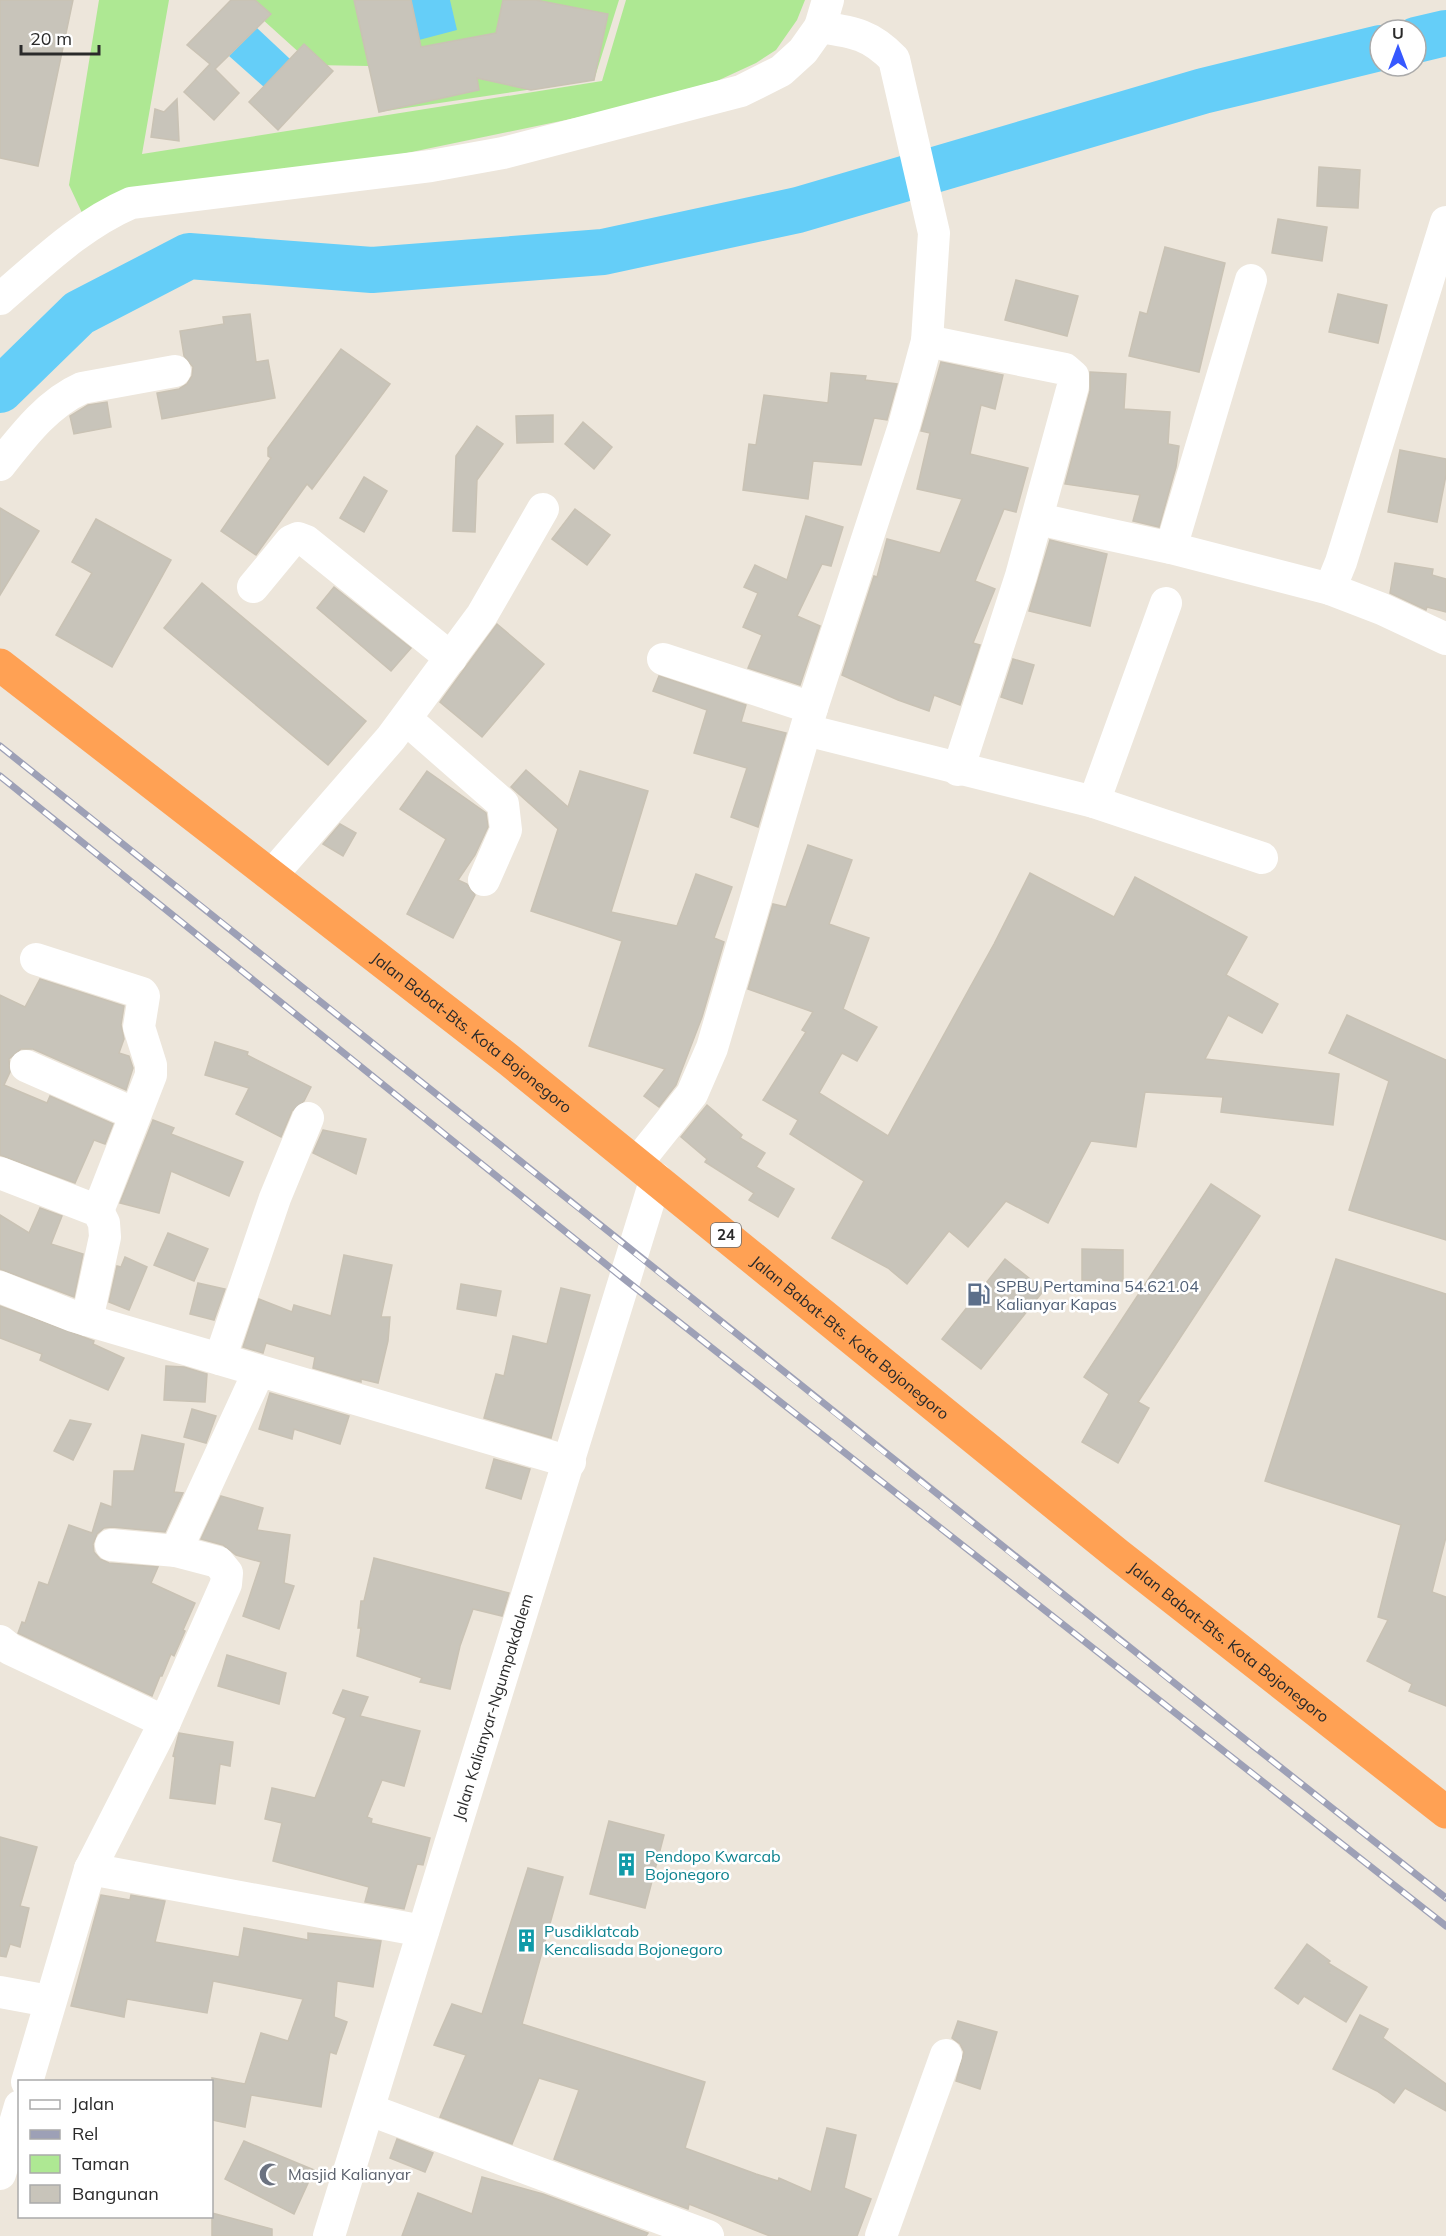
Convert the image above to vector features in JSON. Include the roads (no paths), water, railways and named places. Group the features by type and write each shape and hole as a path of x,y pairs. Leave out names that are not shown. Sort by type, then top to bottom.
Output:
{"highway":[{"name":"Jalan Babat-Bts. Kota Bojonegoro","path":"0,665 647,1170 1117,1554 1446,1812"}],"street":[{"path":"0,299 79,231 106,214 131,204 431,166 503,153 741,91 781,70 803,51 824,14 856,33 877,42 894,59 934,233 927,341 904,426 809,719 704,1070 647,1170"},
{"path":"1330,589 1341,562 1446,222"},
{"path":"1171,549 1251,279"},
{"path":"927,341 1065,369 1073,376 1073,386 1038,519 958,770"},
{"path":"0,465 28,431 53,406 71,393 82,388 175,371"},
{"path":"271,876 406,719 482,615 543,509"},
{"path":"1038,519 1171,549 1330,589 1382,609 1446,639"},
{"path":"253,587 291,541 298,538 306,541 451,658"},
{"path":"1094,802 1166,603"},
{"path":"663,659 809,719 958,770 1094,802 1262,858"},
{"path":"406,719 503,804 506,830 484,880"},
{"path":"36,959 142,993 144,1000 139,1027 151,1065 150,1075 98,1211"},
{"path":"26,1066 135,1114"},
{"path":"220,1359 275,1198 309,1118"},
{"name":"Jalan Kalianyar-Ngumpakdalem","path":"329,2236 570,1462 623,1278 647,1170"},
{"path":"0,1173 98,1211 104,1223 105,1237 87,1320"},
{"path":"0,1287 87,1320 570,1462"},
{"path":"176,1551 260,1371"},
{"path":"28,2080 49,2001 90,1869 165,1722 226,1584 227,1573 218,1562 176,1551 111,1545"},
{"path":"0,1641 10,1650 165,1722"},
{"path":"90,1869 423,1932"},
{"path":"0,1992 49,2001"},
{"path":"881,2236 946,2055"},
{"path":"370,2110 708,2236"},
{"path":"0,2174 18,2113"}],"water":[{"path":"411,0 450,0 457,30 419,40"},
{"path":"257,28 290,59 264,87 229,56"}],"waterway":[{"path":"1428,37 1446,33"},
{"path":"0,390 79,313 189,256 372,270 603,252 798,210 1203,91 1368,51"}],"railway":[{"path":"0,746 1446,1898"},
{"path":"0,776 623,1278 1446,1926"}],"place":[{"name":"SPBU Pertamina 54.621.04 Kalianyar Kapas","path":"978,1295"},
{"name":"Pendopo Kwarcab Bojonegoro","path":"627,1865"},
{"name":"Pusdiklatcab Kencalisada Bojonegoro","path":"526,1940"},
{"name":"Masjid Kalianyar","path":"270,2174"}]}
